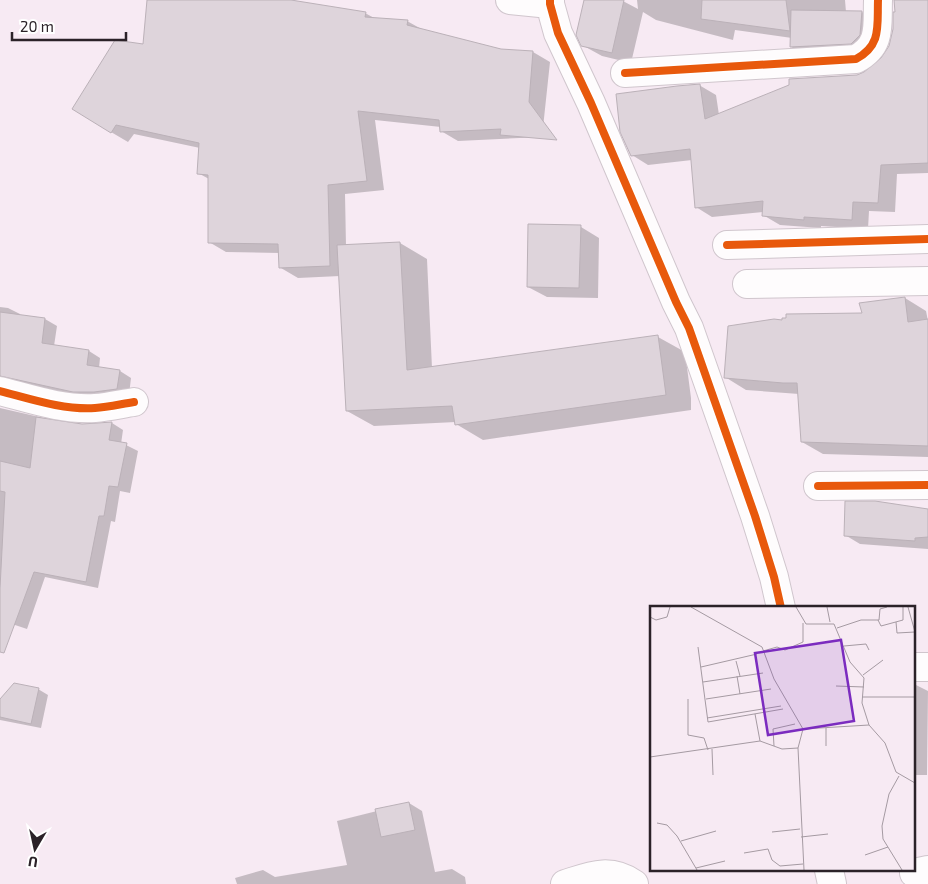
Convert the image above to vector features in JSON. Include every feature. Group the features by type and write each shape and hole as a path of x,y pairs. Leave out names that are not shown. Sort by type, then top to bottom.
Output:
{"street":[{"path":"510,0 550,2 558,33 591,103 676,302 690,328 755,516 774,577 781,606"},
{"path":"625,73 856,59 867,53 874,43 877,30 878,0"},
{"path":"727,245 928,239"},
{"path":"746,284 928,281"},
{"path":"0,391 77,408 95,408 134,402"},
{"path":"818,486 928,485"},
{"path":"576,880 604,874 624,877 634,884"}],"building":[{"path":"147,0 291,0 366,12 365,17 408,20 407,25 501,49 533,51 529,102 557,140 500,135 501,129 440,132 439,120 358,111 367,181 328,185 330,266 279,268 278,244 208,243 208,175 197,174 199,143 116,125 111,133 72,109 115,40 143,44"},
{"path":"584,0 624,0 612,53 581,46 576,35"},
{"path":"702,0 786,0 790,31 701,19"},
{"path":"894,0 928,0 928,163 881,165 878,203 853,202 852,220 804,217 804,220 762,216 763,201 695,208 690,149 631,156 620,132 616,94 700,84 705,119 789,85 789,79 857,75 864,72 881,58 889,46 893,29 893,12 895,12"},
{"path":"791,10 862,11 860,35 851,44 790,47"},
{"path":"528,224 581,225 579,288 527,287"},
{"path":"400,242 407,370 658,335 666,395 455,425 452,406 346,411 337,245"},
{"path":"905,297 908,322 928,319 928,446 801,442 797,383 724,378 728,326 774,319 782,320 782,318 786,318 786,314 862,313 859,303"},
{"path":"0,312 45,318 42,343 89,350 87,365 120,370 117,389 73,392 0,376"},
{"path":"36,417 82,424 112,422 109,440 127,443 118,487 109,486 104,516 99,516 86,582 34,572 4,653 0,652 0,588 5,492 0,491 0,461 30,468"},
{"path":"845,501 875,501 928,509 928,537 915,538 915,541 844,536"},
{"path":"14,683 39,688 31,724 0,717 0,699"},
{"path":"409,802 415,830 381,837 375,809"}],"cycle path":[{"path":"550,0 558,33 591,103 676,302 689,328 755,516 774,577 781,606"},
{"path":"625,73 856,59 864,54 874,41 877,26 878,0"},
{"path":"727,245 928,239"},
{"path":"0,391 47,403 83,408 134,402"},
{"path":"818,486 928,485"}]}
